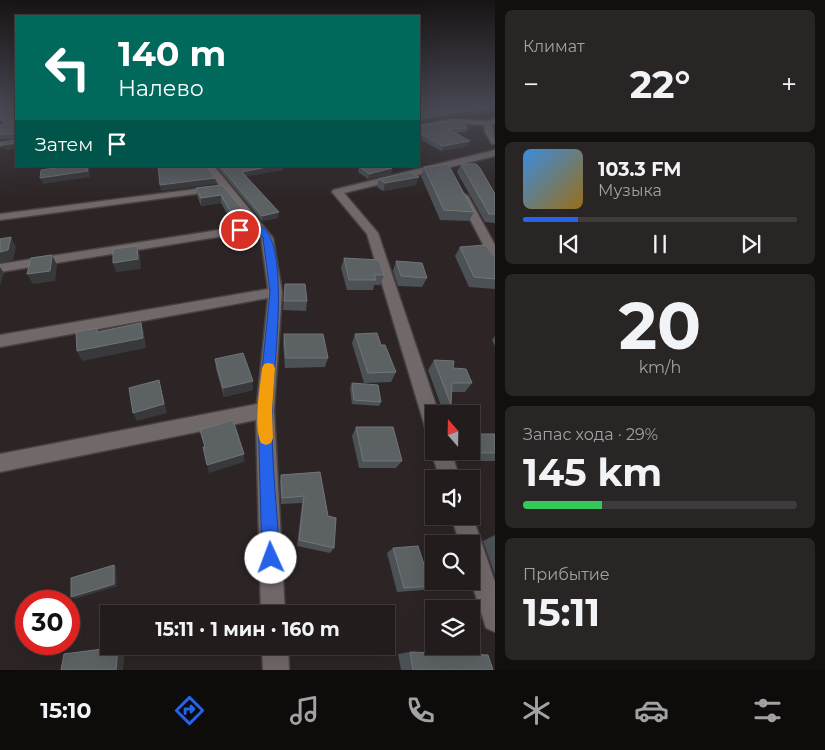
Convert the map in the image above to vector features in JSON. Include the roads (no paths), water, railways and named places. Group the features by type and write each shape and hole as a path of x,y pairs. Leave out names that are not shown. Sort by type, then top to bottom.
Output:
{"street":[{"path":"0,144 15,142"},
{"path":"427,405 372,233 336,192 451,174 495,153"},
{"path":"210,167 267,238 275,292 265,410 273,605"},
{"path":"451,174 495,256"},
{"path":"0,217 224,187"},
{"path":"0,268 259,227"},
{"path":"0,342 275,292"},
{"path":"0,463 265,410"},
{"path":"480,572 495,619"},
{"path":"275,655 276,670"}]}
